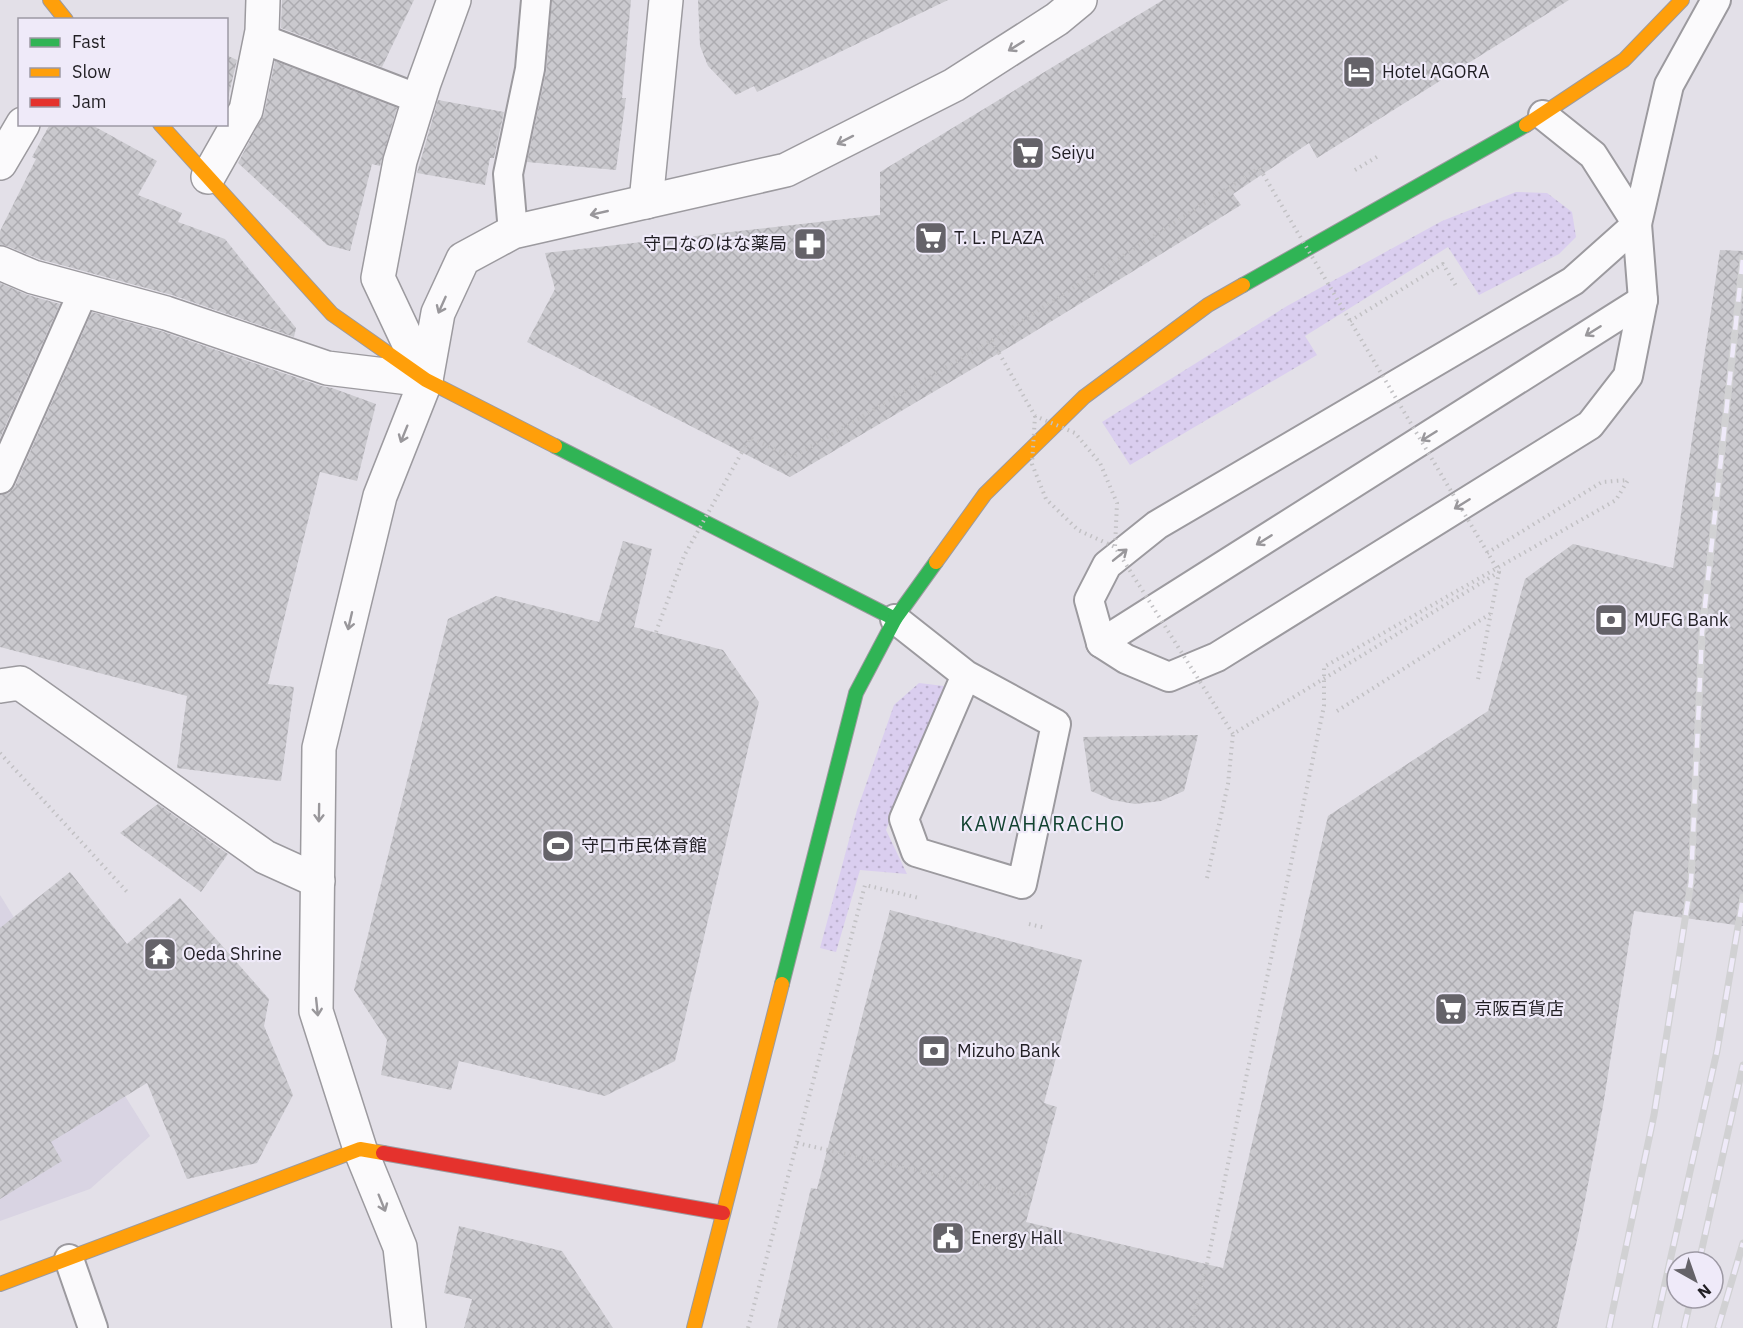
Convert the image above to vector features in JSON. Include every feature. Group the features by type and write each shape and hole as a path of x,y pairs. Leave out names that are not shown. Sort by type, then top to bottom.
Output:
{"street":[{"path":"50,0 64,18"},
{"path":"208,177 246,110 260,38 263,0"},
{"path":"426,380 378,278 400,161 454,0"},
{"path":"646,202 666,0"},
{"path":"694,1328 856,693 895,620 984,495 1084,397 1208,305 1543,115 1624,60 1682,0"},
{"path":"409,1328 400,1246 360,1149 316,1011 320,748 380,496 426,380 438,313 463,259 513,232 786,170 954,85 1061,6"},
{"path":"0,163 21,126"},
{"path":"162,126 332,314 426,380 895,620"},
{"path":"0,263 33,277 166,313 327,368 426,380"},
{"path":"0,686 20,683 265,857 318,881"},
{"path":"0,1284 360,1149 723,1214"}],"lane":[{"path":"513,232 508,174 530,69 536,0"},
{"path":"1637,224 1573,281 1157,525 1107,565 1089,600 1101,643 1126,659 1169,677 1217,657 1590,424 1628,376 1643,300 1637,224 1669,85 1716,0"},
{"path":"260,38 419,99"},
{"path":"1543,115 1593,155 1637,224"},
{"path":"0,479 84,290"},
{"path":"1101,643 1643,300"},
{"path":"895,620 966,675 1056,724 1022,884 915,852 904,819 966,675"},
{"path":"69,1259 93,1328"}],"path":[{"path":"656,632 684,556 750,438 793,457 991,341 1259,168 1499,572 1478,679"},
{"path":"1350,321 1443,264 1456,286"},
{"path":"991,341 1035,416 1032,464 1046,499 1078,530 1115,547 1233,734 1228,784 1207,878"},
{"path":"1035,416 1075,433 1100,463 1117,503 1115,547"},
{"path":"1191,1328 1324,706 1324,667 1616,500 1628,480 1602,482 1486,553"},
{"path":"1233,734 1499,572"},
{"path":"1338,711 1490,614"},
{"path":"0,753 129,894"},
{"path":"748,1328 865,885 921,898"},
{"path":"1023,922 1046,928"},
{"path":"797,1143 1034,1197"}],"shaded area":[{"path":"1516,192 1547,193 1572,212 1576,237 1559,254 1479,295 1448,247 1305,336 1317,355 1130,465 1102,422 1287,306 1442,221"},
{"path":"919,683 944,686 886,830 907,874 860,870 836,952 820,948 857,810 894,705"},
{"path":"0,895 150,1136 90,1189 0,1221"}],"building":[{"path":"282,0 414,0 382,67 281,28"},
{"path":"552,0 631,0 622,98 626,98 616,170 527,162 546,72"},
{"path":"698,0 948,0 757,92 754,86 736,95 708,66 700,46"},
{"name":"T. L. PLAZA","path":"1163,0 1569,0 1317,158 1309,143 1233,194 1241,205 1016,343 790,477 527,342 555,289 545,253 880,215 880,172"},
{"path":"228,56 237,60 228,98"},
{"path":"275,61 397,108 380,166 372,164 350,251 327,245 238,163 264,114"},
{"path":"438,100 504,112 494,158 490,158 485,185 417,173"},
{"path":"49,126 94,126 157,161 138,195 182,213 178,222 225,239 296,328 294,337 172,295 39,259 0,245 0,231 36,159 32,157"},
{"path":"1720,250 1743,251 1743,926 1634,911 1603,1106 1579,1231 1557,1328 777,1328 811,1188 817,1189 890,910 1082,960 1044,1103 1057,1107 1026,1222 1223,1268 1328,816 1488,711 1525,579 1573,544 1673,568"},
{"path":"0,283 28,295 60,304 0,438"},
{"path":"92,312 161,331 376,404 357,481 320,472 268,684 294,687 281,781 177,768 187,696 0,647 0,495 9,493 15,486"},
{"name":"守口市民体育館","path":"623,541 652,549 634,627 723,650 759,702 675,1061 605,1096 459,1061 451,1090 381,1075 387,1040 354,990 448,619 496,596 599,622"},
{"path":"1198,735 1184,791 1161,801 1135,804 1112,800 1091,791 1083,737"},
{"path":"158,804 228,854 201,892 120,833"},
{"path":"70,872 127,944 180,898 269,999 264,1026 293,1095 257,1163 187,1179 147,1083 51,1142 62,1161 0,1199 0,928"},
{"path":"459,1226 562,1251 613,1328 464,1328 472,1299 444,1293"}],"railway":[{"path":"1609,1328 1654,1115 1691,882 1702,633 1743,258"},
{"path":"1655,1328 1717,1051 1743,897"},
{"path":"1702,1250 1743,1065"},
{"path":"1718,1328 1743,1243"},
{"path":"1684,1328 1688,1310"}],"traffic: fast":[{"path":"1243,285 1526,125"},
{"path":"555,446 895,619"},
{"path":"782,984 856,693 895,619 936,562"}],"traffic: slow":[{"path":"50,0 64,18"},
{"path":"1526,125 1624,60 1682,0"},
{"path":"162,126 332,314 426,380 555,446"},
{"path":"936,562 985,494 1084,397 1208,305 1243,285"},
{"path":"694,1328 782,984"},
{"path":"0,1284 360,1149 383,1153"}],"traffic: jam":[{"path":"383,1153 723,1213"}],"place":[{"name":"Hotel AGORA","path":"1359,72"},
{"name":"Seiyu","path":"1028,153"},
{"name":"T. L. PLAZA","path":"931,238"},
{"name":"守口なのはな薬局","path":"810,244"},
{"name":"MUFG Bank","path":"1611,620"},
{"name":"守口市民体育館","path":"558,846"},
{"name":"Oeda Shrine","path":"160,954"},
{"name":"京阪百貨店","path":"1451,1009"},
{"name":"Mizuho Bank","path":"934,1051"},
{"name":"Energy Hall","path":"948,1238"}],"district":[{"name":"KAWAHARACHO","path":"1043,824"}]}
